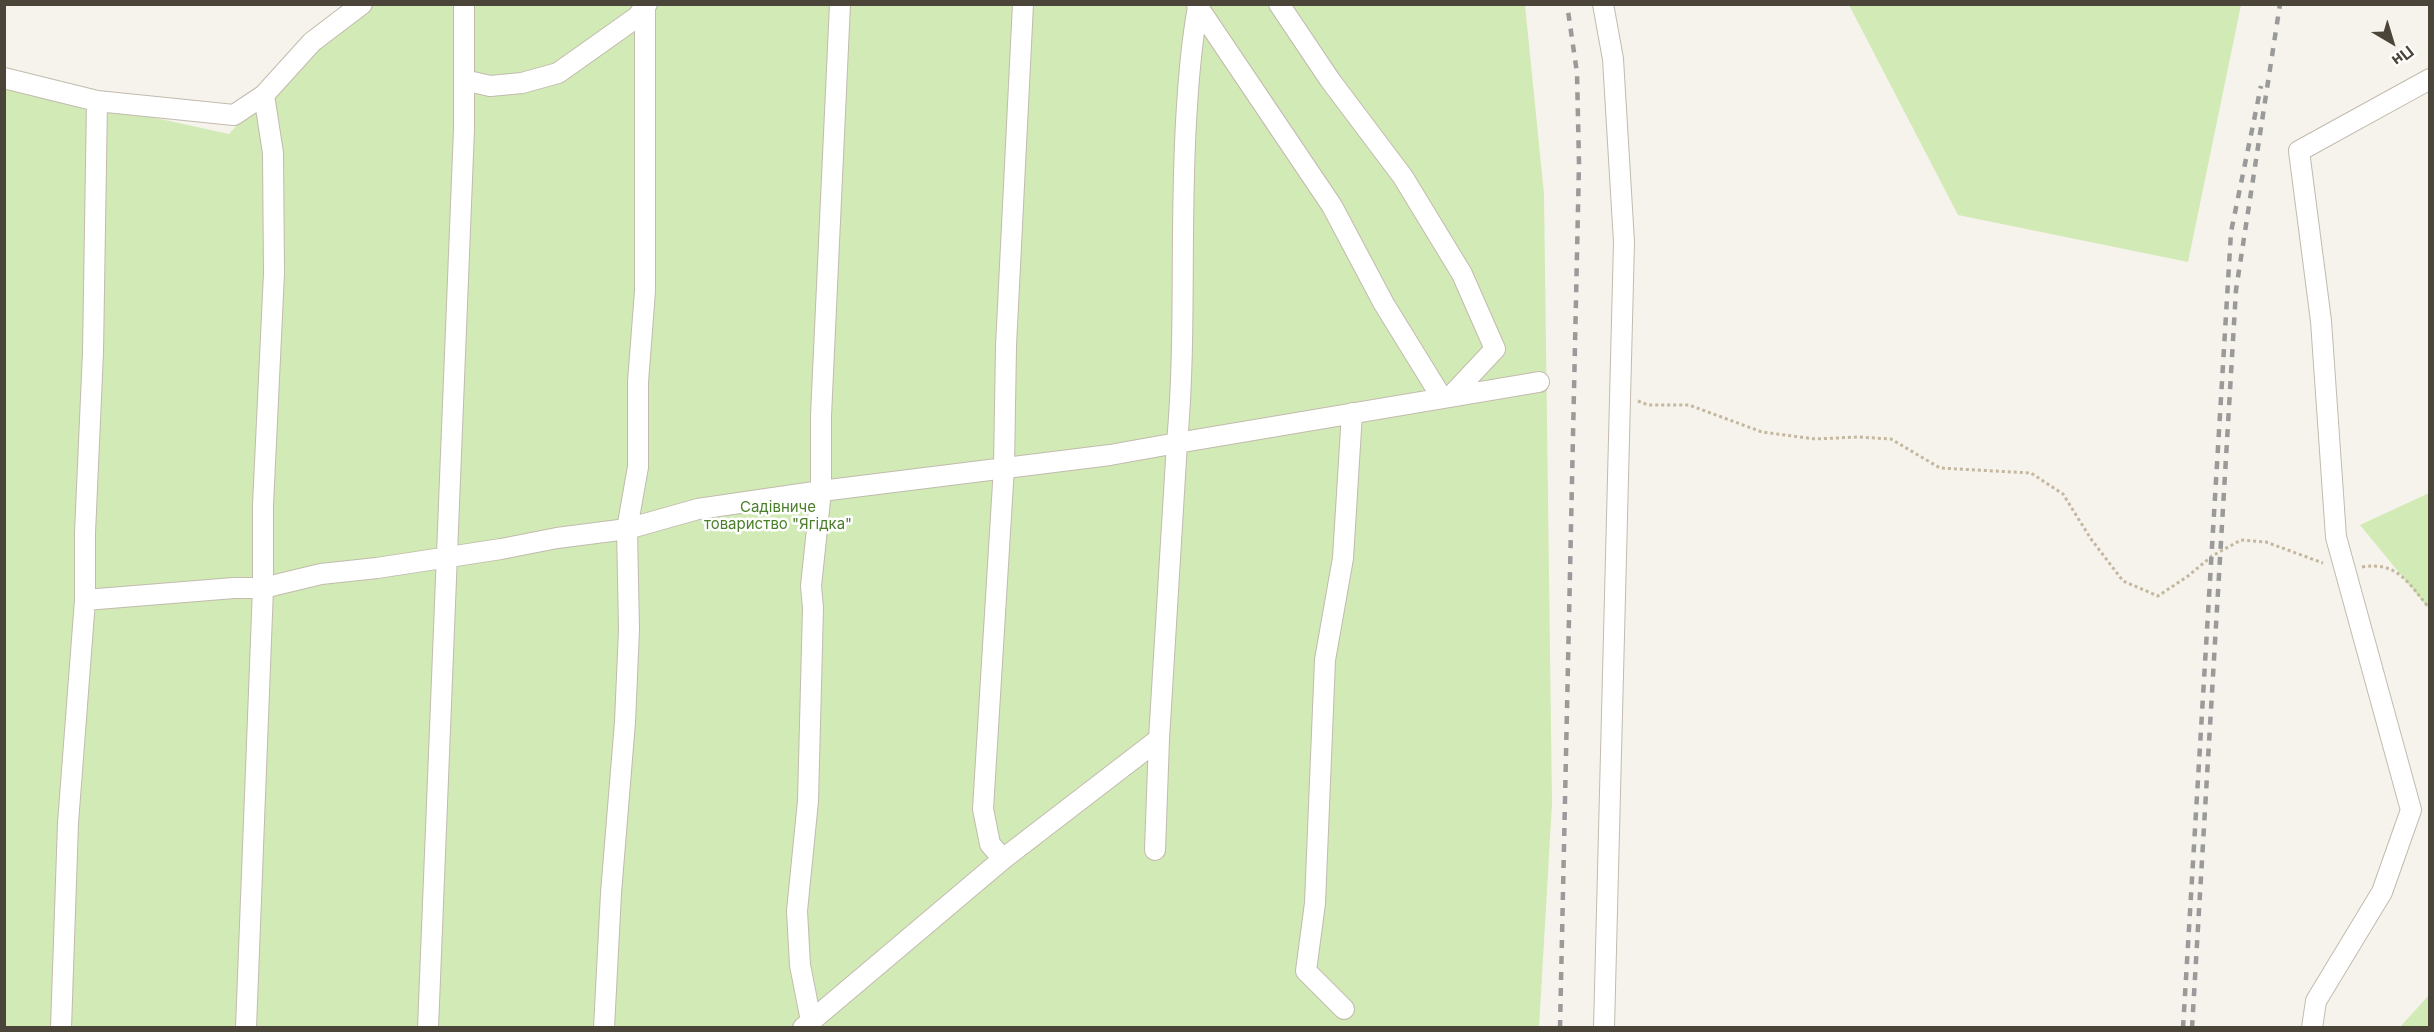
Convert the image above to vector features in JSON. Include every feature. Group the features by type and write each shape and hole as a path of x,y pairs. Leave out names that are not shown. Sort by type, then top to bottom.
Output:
{"street":[{"path":"4,78 97,101 234,116 264,95 312,42 362,4"},
{"path":"428,1028 464,129 464,4"},
{"path":"464,80 490,86 522,83 558,73 637,16 646,4"},
{"path":"604,1028 611,893 625,723 629,630 627,529 638,467 638,382 645,291 646,4"},
{"path":"807,1024 797,911 808,801 811,586 820,491 821,416 840,4"},
{"path":"1003,859 990,843 982,809 1004,467 1006,346 1023,4"},
{"path":"1279,4 1330,80 1403,177 1462,274 1495,349 1446,397"},
{"path":"1603,4 1613,58 1624,242 1604,1028"},
{"path":"1198,6 1332,206 1384,304 1446,397"},
{"path":"1155,850 1159,739 1183,377 1181,276 1184,154 1192,38 1198,6"},
{"path":"2312,1028 2316,1001 2382,892 2411,810 2336,537 2321,321 2299,151 2430,79"},
{"path":"246,1028 263,588 263,505 274,273 273,153 264,95"},
{"path":"61,1028 68,823 85,600 85,533 93,352 97,101"},
{"path":"85,600 234,588 263,588 321,574 377,568 557,538 627,529 698,509 1110,454 1539,382"},
{"path":"1344,1009 1306,971 1315,903 1325,660 1343,558 1352,413"},
{"path":"807,1024 1003,859 1159,739"}],"path":[{"path":"1620,392 1648,405 1689,405 1762,432 1815,439 1858,437 1891,439 1940,468 2031,473 2063,494 2091,539 2123,581 2158,596 2188,576 2211,556 2241,540 2266,542 2344,569 2374,565 2397,570 2430,609"}],"green space":[{"name":"Садівниче товариство \"Ягідка\"","path":"346,5 1525,5 1544,194 1552,804 1539,1027 5,1028 5,85 229,134"},
{"path":"1849,5 2241,5 2188,262 1958,215"},
{"path":"2429,493 2429,609 2360,525"},
{"path":"2429,995 2429,1027 2400,1027"}],"railway":[{"path":"1560,1028 1579,163 1577,73 1567,4"},
{"path":"2192,1028 2236,290 2280,4"},
{"path":"2183,1028 2231,232 2261,86"}]}
